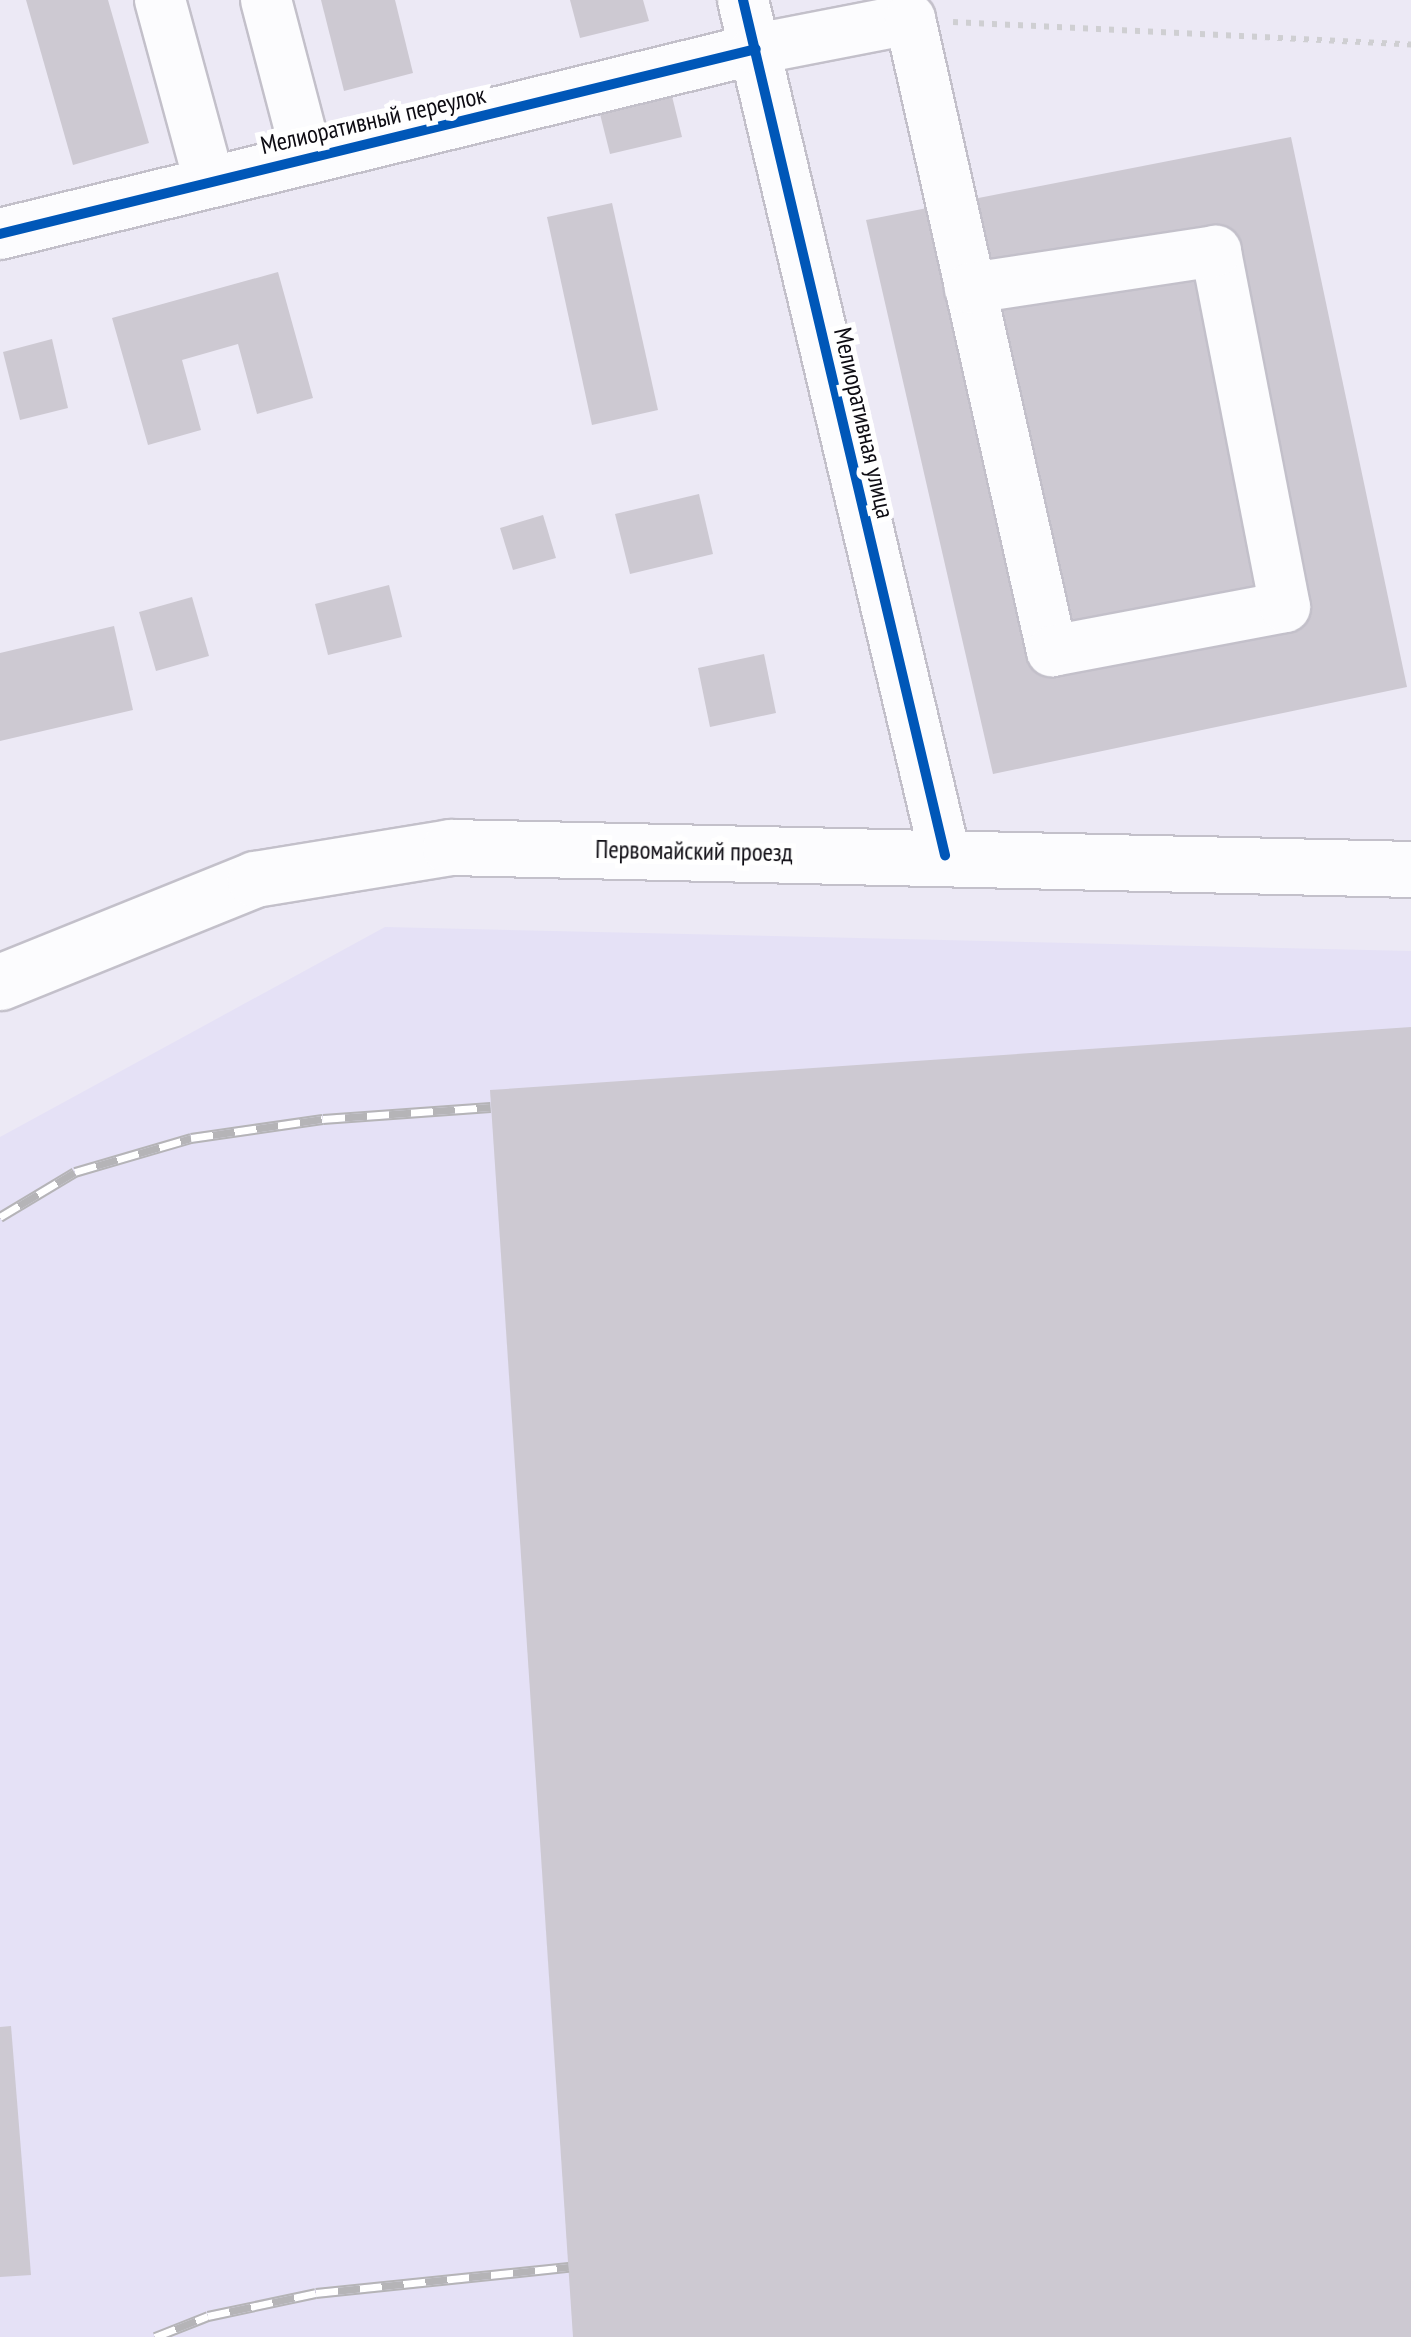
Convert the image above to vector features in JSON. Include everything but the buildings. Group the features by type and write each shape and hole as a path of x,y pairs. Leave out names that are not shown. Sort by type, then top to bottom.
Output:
{"main road":[{"name":"Первомайский проезд","path":"0,982 255,879 450,847 946,855 1411,869"}],"street":[{"path":"160,0 209,180"},
{"path":"266,0 307,156"},
{"name":"Мелиоративная улица","path":"743,0 946,855"},
{"path":"907,10 1052,651 1285,607 1216,251 970,288"},
{"name":"Мелиоративный переулок","path":"0,234 907,10"}],"path":[{"path":"907,10 1411,44"}],"shaded area":[{"path":"385,927 1411,951 1411,2337 0,2337 0,1137"}],"railway":[{"path":"0,1217 75,1172 191,1138 323,1119 491,1107"},
{"path":"155,2337 208,2316 316,2293 569,2267"}],"cycle path":[{"path":"743,0 945,855"},
{"path":"0,234 756,49"}]}
